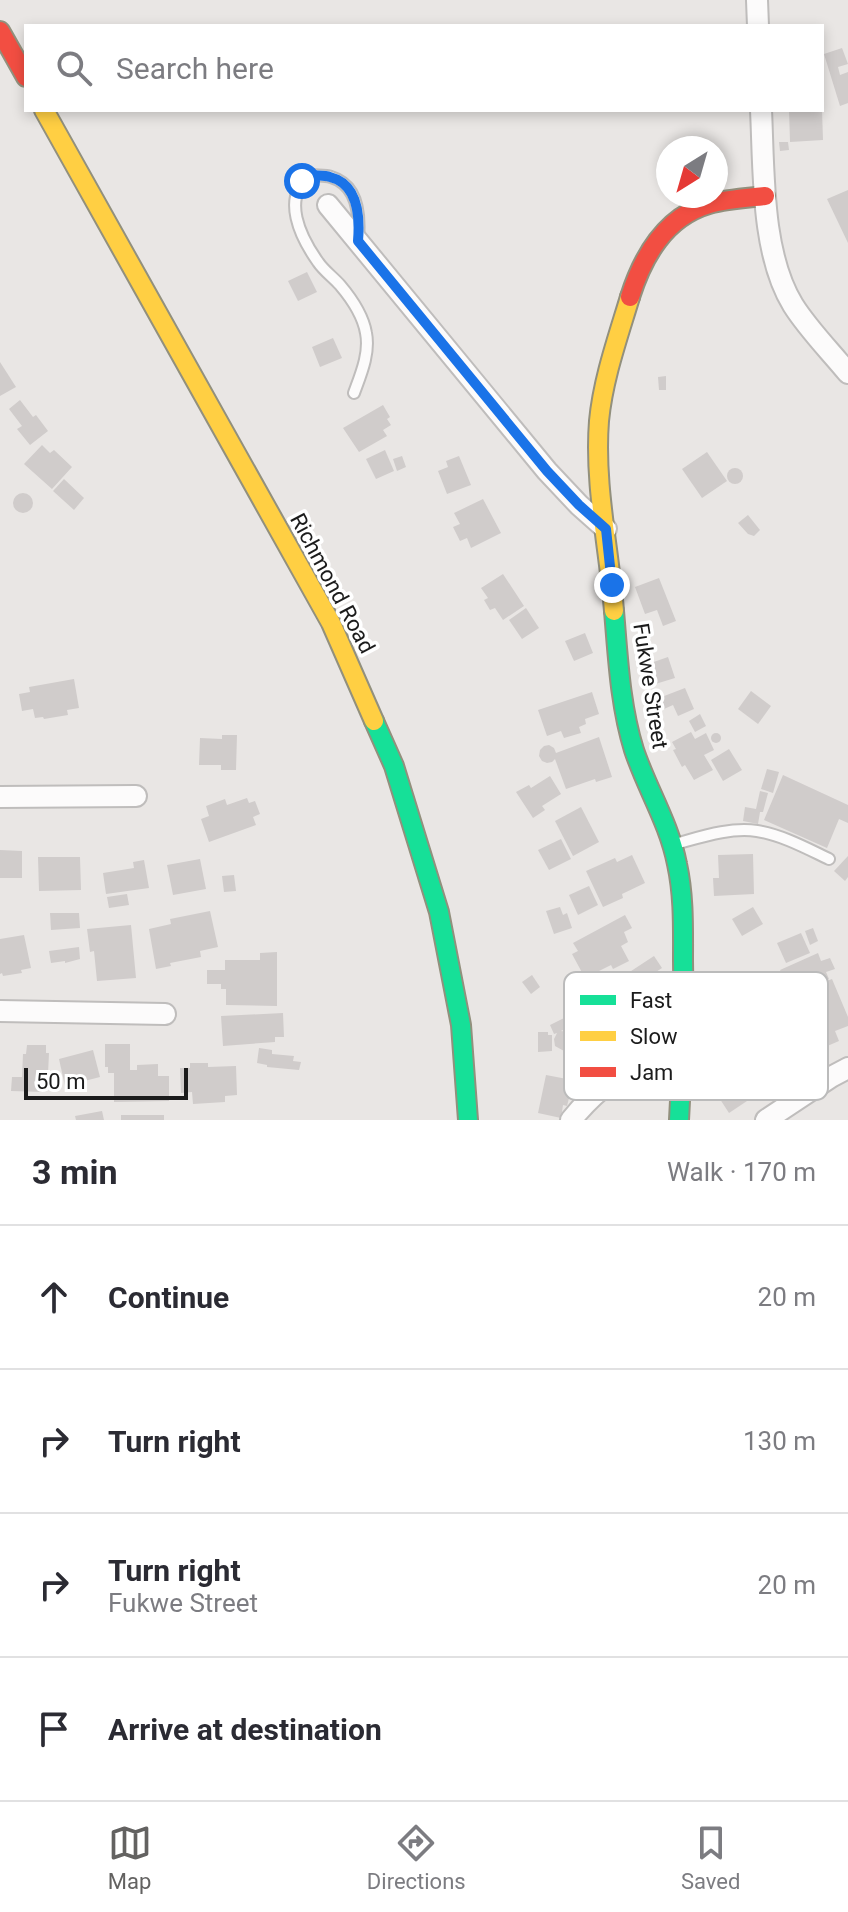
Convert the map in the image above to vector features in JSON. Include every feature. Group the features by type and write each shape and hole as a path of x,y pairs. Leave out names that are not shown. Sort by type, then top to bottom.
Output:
{"main road":[{"path":"0,31 24,73"},
{"name":"Richmond Road","path":"45,112 331,623 394,766 439,912 461,1025 468,1120"},
{"name":"Fukwe Street","path":"683,972 683,899 673,844 639,764 625,709 598,473 599,424 627,303 647,253 678,218 697,208 721,201 765,196"},
{"name":"Fukwe Street","path":"679,1120 681,1100"}],"street":[{"path":"757,0 758,24"},
{"path":"761,112 765,196 775,265 793,304 848,373"},
{"path":"328,205 547,471 606,529"},
{"path":"0,797 136,796"},
{"path":"0,1011 165,1014"},
{"path":"828,1079 848,1068"},
{"path":"571,1120 590,1100"},
{"path":"766,1120 796,1100"}],"lane":[{"path":"354,393 365,361 367,334 352,300 320,265 306,242 295,212 295,195 302,181 311,175 331,177 343,183 354,198 359,219 358,241"},
{"path":"673,844 719,833 756,831 829,859"}],"building":[{"path":"842,48 848,64 838,67 840,75 848,72 848,103 840,106 824,54"},
{"path":"789,112 822,112 823,140 790,142"},
{"path":"779,142 788,142 789,150 780,151"},
{"path":"848,190 848,243 827,199"},
{"path":"307,272 317,292 298,301 288,281"},
{"path":"333,338 342,358 320,367 312,347"},
{"path":"0,362 16,387 0,396"},
{"path":"666,376 666,390 659,390 658,377"},
{"path":"20,400 48,431 30,445 17,429 22,426 9,409"},
{"path":"383,405 390,417 387,419 391,425 383,430 387,436 359,452 343,428"},
{"path":"42,445 50,453 54,450 72,467 52,489 24,464"},
{"path":"385,450 394,471 376,479 366,459"},
{"path":"707,452 727,481 702,498 682,469"},
{"path":"402,456 406,467 397,471 393,459"},
{"path":"459,456 471,485 447,494 438,471 448,467 446,461"},
{"path":"735,468 743,476 735,484 727,476"},
{"path":"64,479 84,498 74,510 53,491"},
{"path":"23,493 30,496 33,503 30,510 23,513 16,510 13,503 16,496"},
{"path":"483,499 501,533 471,548 467,538 460,541 453,527 460,524 454,513"},
{"path":"748,515 760,530 754,536 738,523"},
{"path":"503,574 524,606 503,620 495,608 490,610 484,600 488,598 481,588"},
{"path":"659,578 676,621 663,626 657,610 645,614 635,587"},
{"path":"526,608 539,628 522,639 509,620"},
{"path":"585,633 593,653 574,661 565,641"},
{"path":"668,657 675,678 652,685 645,665"},
{"path":"74,679 79,708 67,710 68,715 44,719 35,718 33,709 22,711 19,694 30,692 29,687"},
{"path":"685,688 694,709 678,716 673,705 664,709 659,698"},
{"path":"751,691 771,706 758,724 738,709"},
{"path":"592,692 599,714 585,719 586,724 579,727 581,733 564,738 561,731 547,736 538,710"},
{"path":"700,714 706,726 695,732 689,721"},
{"path":"691,732 695,739 706,733 714,750 704,755 713,770 694,780 685,765 682,767 672,742"},
{"path":"716,733 721,738 716,743 711,738"},
{"path":"222,735 237,735 236,770 221,770 221,765 199,765 200,738 222,739"},
{"path":"599,737 612,777 566,789 555,759 547,763 539,756 544,746 549,745 556,753"},
{"path":"729,749 742,770 723,781 711,760"},
{"path":"767,769 779,772 773,793 761,789"},
{"path":"783,775 848,805 848,823 839,819 827,848 764,820"},
{"path":"550,776 561,794 542,806 545,810 533,818 516,792 529,785 531,788"},
{"path":"760,791 768,793 758,824 743,821 745,807 756,809"},
{"path":"247,798 249,803 255,801 260,814 253,817 256,825 209,842 201,819 209,816 206,806 225,799 227,805"},
{"path":"581,807 599,842 573,856 555,821"},
{"path":"561,839 571,859 549,870 538,850"},
{"path":"0,850 22,851 22,878 0,878"},
{"path":"753,854 754,894 714,896 713,878 719,878 718,855"},
{"path":"632,855 645,883 603,907 586,871 615,858 617,862"},
{"path":"848,856 848,877 845,881 834,871"},
{"path":"38,857 80,857 81,890 39,891"},
{"path":"200,859 206,889 173,895 167,865"},
{"path":"144,860 149,888 106,894 103,873 134,868 133,862"},
{"path":"234,875 236,891 224,892 222,876"},
{"path":"589,886 598,905 578,915 569,895"},
{"path":"127,894 129,905 109,908 107,897"},
{"path":"560,907 563,915 567,913 572,928 554,934 546,911"},
{"path":"753,907 763,924 742,936 732,919"},
{"path":"210,911 218,947 200,951 201,957 156,969 149,929 171,924 170,919"},
{"path":"50,913 79,913 80,928 51,930"},
{"path":"625,915 632,928 624,932 628,942 621,946 629,961 613,969 611,965 597,972 582,972 572,954 578,951 573,943"},
{"path":"131,925 136,978 97,981 94,951 90,952 87,929"},
{"path":"813,928 818,941 810,945 805,931"},
{"path":"801,933 810,953 786,963 777,943"},
{"path":"24,935 31,968 3,976 0,974 0,939"},
{"path":"79,947 80,959 51,963 49,951"},
{"path":"277,952 277,1006 226,1005 226,989 221,989 221,984 207,984 207,970 225,970 225,960 260,960 260,953"},
{"path":"818,953 821,961 830,958 835,969 826,972 780,970"},
{"path":"654,956 662,968 656,972 630,972"},
{"path":"532,975 540,987 531,994 522,982"},
{"path":"832,979 848,1017 848,1026 835,1031 839,1041 828,1046 828,980"},
{"path":"283,1013 284,1037 275,1037 275,1042 223,1046 221,1016"},
{"path":"564,1018 564,1030 561,1031 564,1031 564,1051 555,1046 557,1033 554,1034 550,1025"},
{"path":"538,1032 552,1035 552,1051 538,1052"},
{"path":"105,1044 130,1044 130,1070 137,1070 137,1065 158,1064 158,1076 169,1076 169,1101 114,1102 114,1073 108,1073 108,1067 105,1067"},
{"path":"27,1045 46,1045 46,1053 49,1053 44,1092 11,1091 12,1077 22,1077 23,1054 26,1054"},
{"path":"259,1048 272,1050 272,1054 294,1056 293,1061 301,1062 299,1070 257,1063"},
{"path":"93,1050 100,1077 65,1086 59,1059"},
{"path":"190,1063 208,1063 208,1067 236,1066 237,1095 225,1096 225,1102 193,1104 192,1092 181,1093 180,1068 190,1068"},
{"path":"546,1075 564,1078 564,1100 568,1100 567,1106 563,1105 561,1118 538,1113"},
{"path":"721,1100 748,1100 729,1113"},
{"path":"102,1111 104,1120 76,1120 75,1116"},
{"path":"121,1115 164,1115 164,1120 121,1120"}],"traffic: fast":[{"path":"614,611 620,681 629,733 669,834 677,864 681,888 683,972"},
{"path":"374,721 394,766 439,912 461,1025 468,1120"},
{"path":"679,1120 680,1100"}],"traffic: slow":[{"path":"45,112 331,623 374,721"},
{"path":"614,611 600,492 599,421 607,374 630,297"}],"traffic: jam":[{"path":"0,31 24,73"},
{"path":"630,297 649,253 680,218 709,204 765,196"}],"route":[{"path":"302,181 311,175 331,177 343,183 354,198 359,219 358,241 547,471 606,529 612,585"}]}
